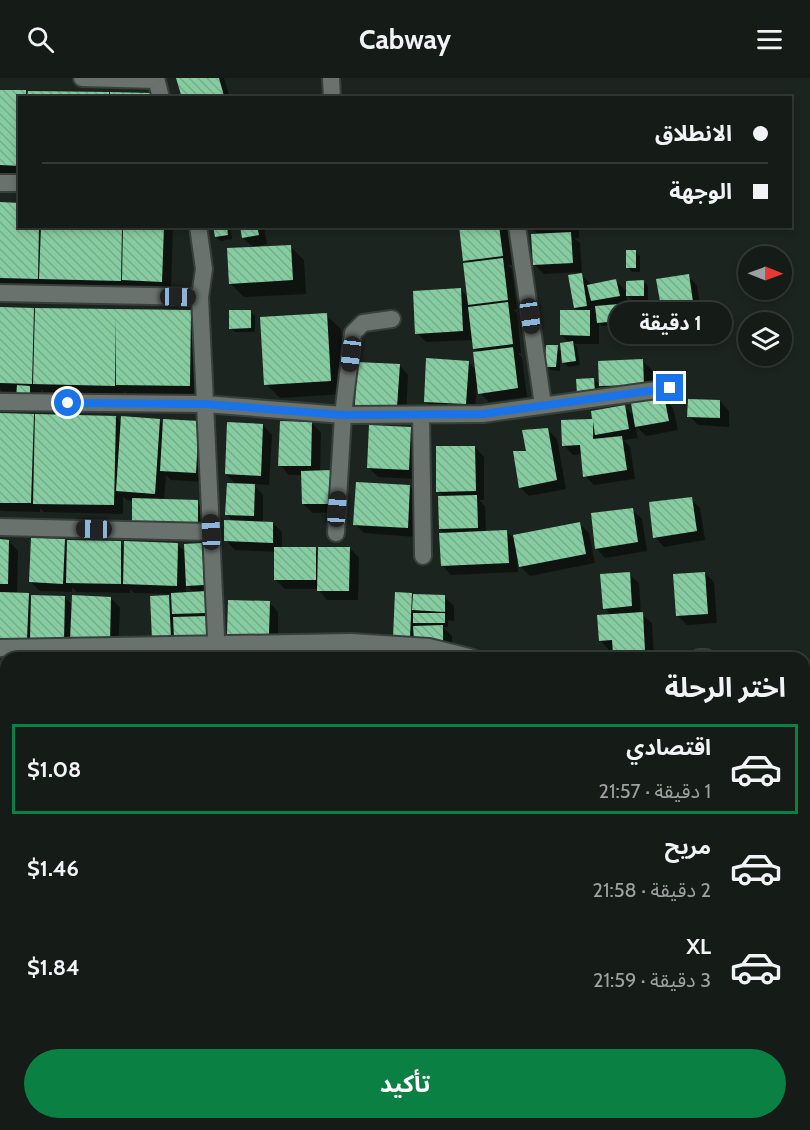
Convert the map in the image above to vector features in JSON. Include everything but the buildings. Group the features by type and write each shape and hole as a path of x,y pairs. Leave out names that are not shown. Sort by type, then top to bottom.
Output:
{"street":[{"path":"82,78 156,79 160,96"},
{"path":"331,78 332,96"},
{"path":"0,183 18,183"},
{"path":"198,228 204,269 200,297 216,652"},
{"path":"517,228 543,405"},
{"path":"0,293 200,297"},
{"path":"336,533 343,415 353,333 363,323 392,320"},
{"path":"0,402 205,404 343,415 483,414 670,388"},
{"path":"421,415 423,556"},
{"path":"0,527 211,532"},
{"path":"0,648 216,652 351,642 429,647 449,652"}],"route":[{"path":"68,403 205,404 343,415 483,414 670,388"}]}
